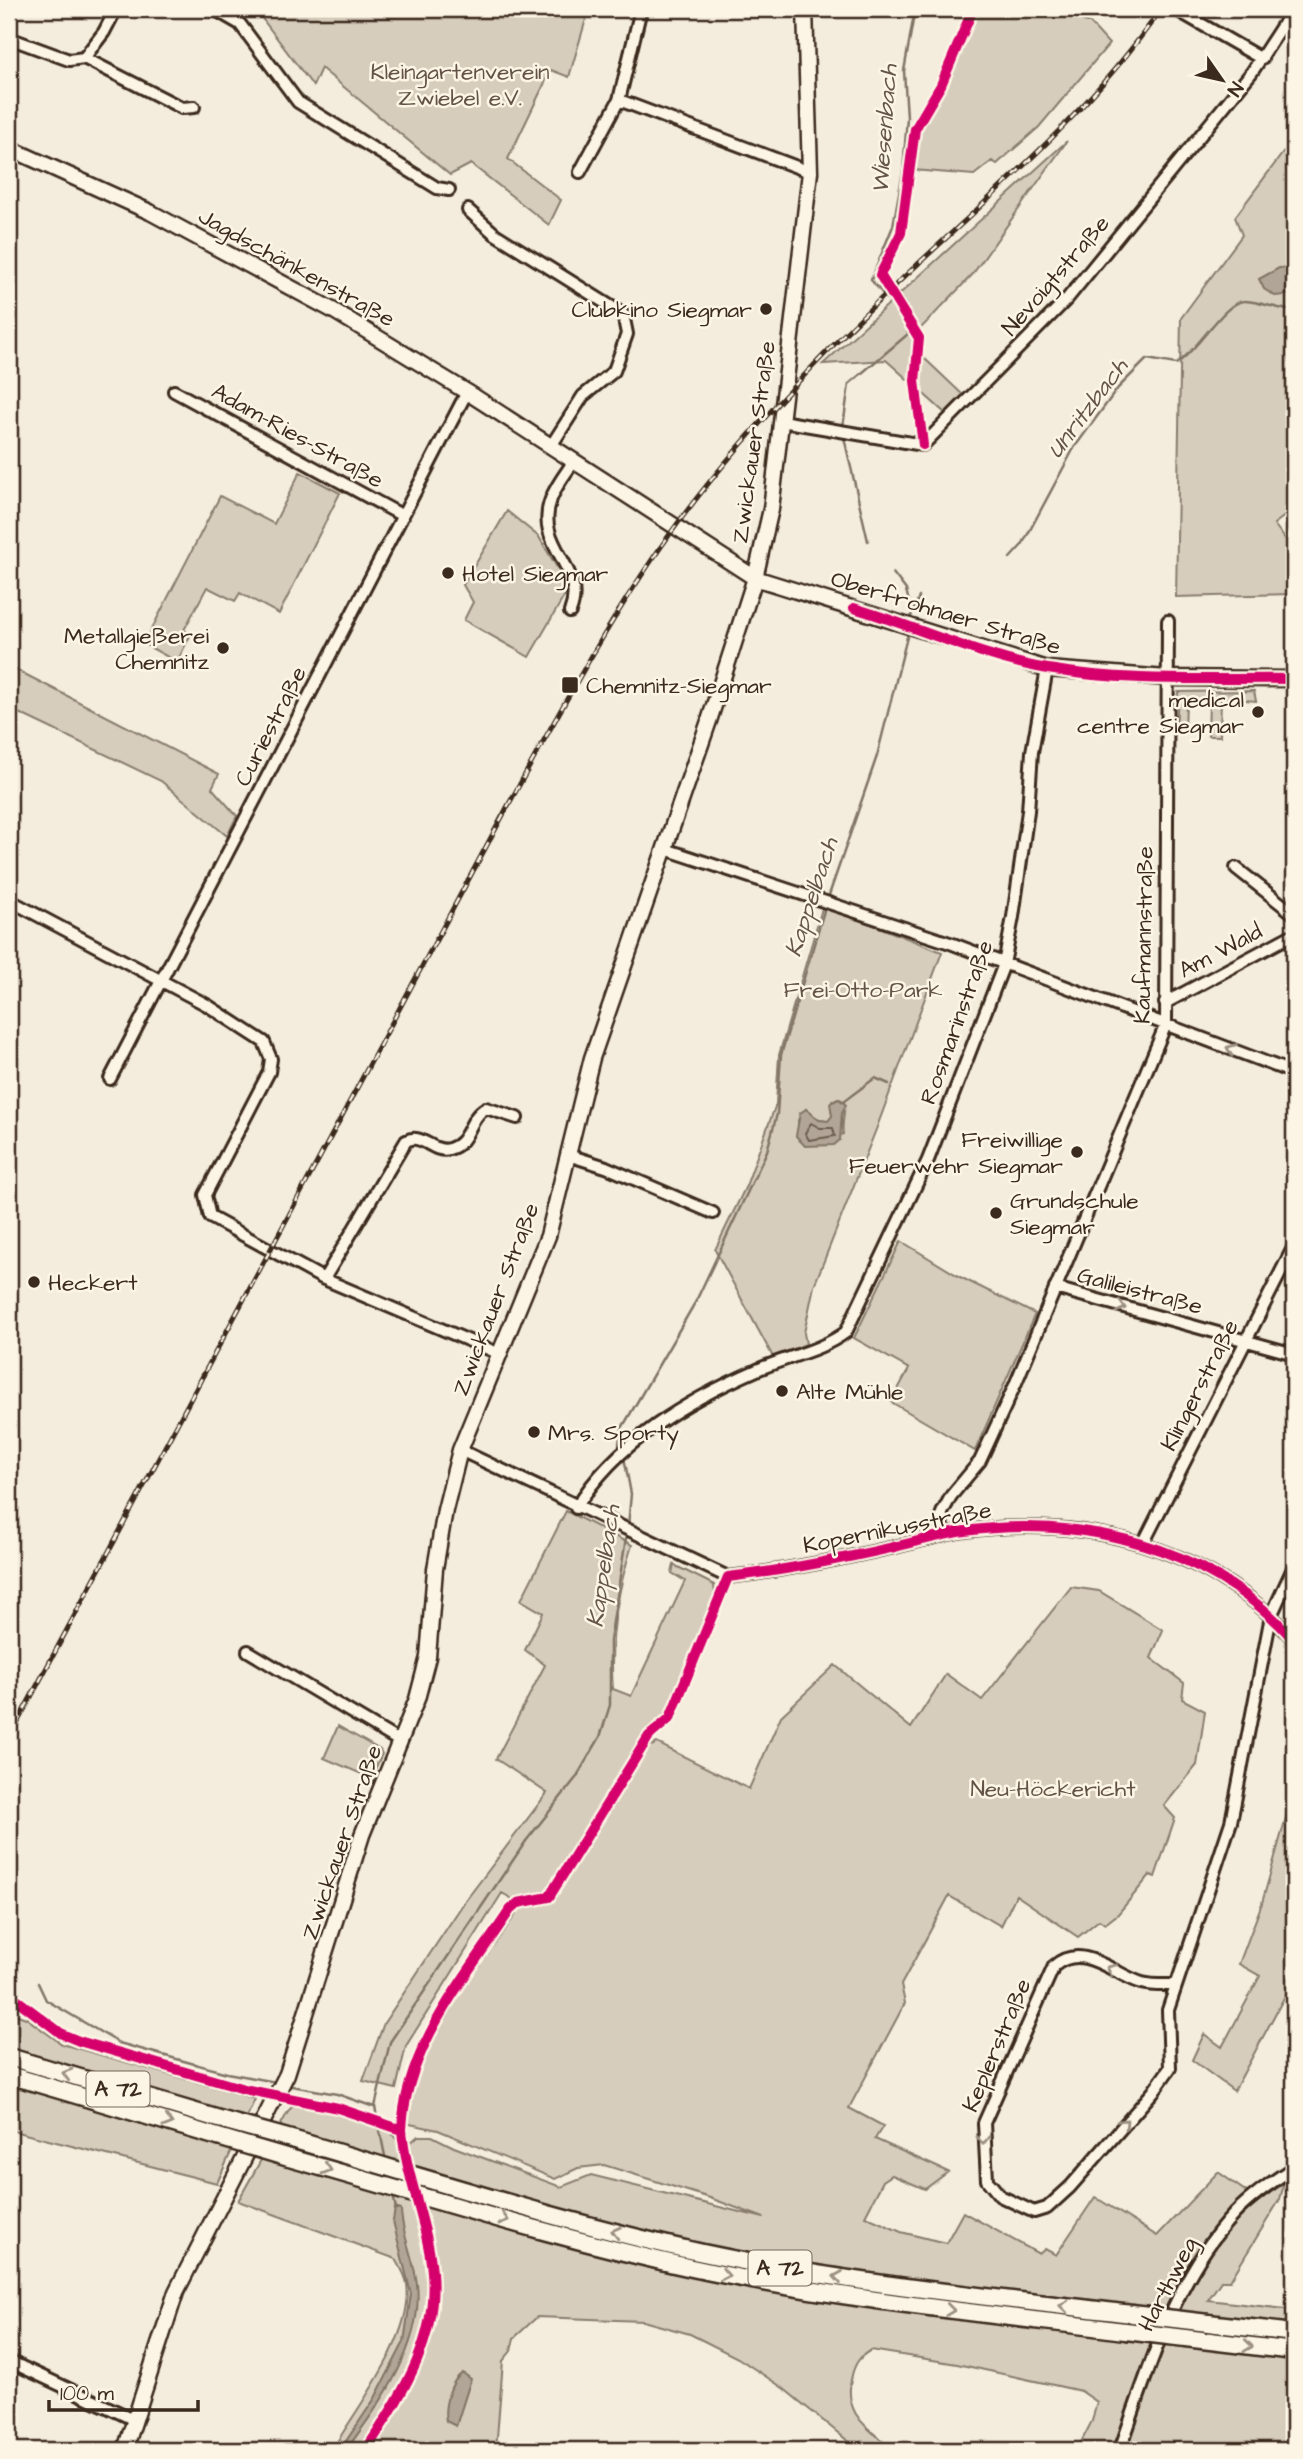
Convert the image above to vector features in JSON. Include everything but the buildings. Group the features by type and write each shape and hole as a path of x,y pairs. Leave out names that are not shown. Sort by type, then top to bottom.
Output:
{"highway":[{"name":"A 72","path":"9,2057 435,2181 646,2239 778,2267 1294,2333"},
{"name":"A 72","path":"9,2076 601,2246 752,2280 870,2299 1294,2351"}],"main road":[{"name":"Zwickauer Straße","path":"125,2450 176,2292 287,2074 362,1835 426,1668 435,1569 445,1510 460,1450 548,1236 592,1058 755,578 771,509 810,172 805,9"},
{"name":"Jagdschänkenstraße","path":"9,148 163,219 334,311 467,391 755,578"},
{"name":"Oberfrohnaer Straße","path":"755,578 1046,669 1167,678 1294,679"}],"street":[{"path":"84,58 99,40 116,9"},
{"path":"214,9 240,24 298,102 437,188 449,190"},
{"path":"580,172 619,100 641,9"},
{"path":"1175,9 1262,59"},
{"name":"Nevoigtstraße","path":"781,421 923,445 1067,299 1262,59 1293,9"},
{"path":"9,38 69,60 84,58 182,108 194,107"},
{"path":"619,100 810,172"},
{"path":"468,210 495,234 623,314 626,334 614,371 583,397 551,446"},
{"name":"Adam-Ries-Straße","path":"174,391 403,516"},
{"name":"Curiestraße","path":"110,1079 467,391"},
{"path":"570,612 575,586 546,529 551,498 574,461"},
{"name":"Kaufmannstraße","path":"940,1536 942,1513 951,1496 980,1461 1166,1024 1168,621"},
{"name":"Rosmarinstraße","path":"576,1508 603,1468 663,1421 729,1384 832,1343 846,1332 928,1160 1004,964 1013,917 1028,811 1032,752 1046,669"},
{"path":"665,849 947,942 1294,1073"},
{"name":"Am Wald","path":"1236,868 1294,914"},
{"path":"9,900 163,981 255,1034 269,1049 271,1059 265,1081 205,1195 207,1212 220,1223 324,1279 500,1354"},
{"name":"Am Wald","path":"1165,1003 1294,934"},
{"path":"324,1279 406,1141 417,1138 444,1150 451,1149 465,1140 471,1121 486,1108 517,1118"},
{"path":"568,1155 606,1167 713,1213"},
{"name":"Klingerstraße","path":"1143,1544 1245,1340 1293,1251"},
{"name":"Galileistraße","path":"1055,1288 1294,1354"},
{"name":"Kopernikusstraße","path":"460,1450 576,1508 728,1577 786,1569 940,1536 1000,1528 1034,1527 1088,1531 1143,1544 1204,1569 1272,1616 1294,1640"},
{"name":"Keplerstraße","path":"1176,1984 1142,1983 1085,1956 1067,1958 1054,1966 984,2123 984,2172 1000,2196 1034,2212 1047,2208 1070,2187 1153,2092 1170,2068 1167,2014 1208,1898 1234,1810 1259,1666 1272,1616 1294,1566"},
{"path":"247,1651 399,1741"},
{"name":"Harthweg","path":"1120,2450 1164,2332 1194,2267 1235,2212 1294,2166"},
{"path":"9,2361 135,2420"}],"green space":[{"name":"Kleingartenverein Zwiebel e.V.","path":"275,9 589,9 569,77 551,70 508,159 561,200 549,225 471,164 450,175 321,68 313,86 261,17"},
{"path":"976,9 1050,9 1090,23 1109,44 1039,127 997,164 992,161 974,175 913,170 920,131 945,85"},
{"path":"1294,138 1294,396 1290,400 1294,407 1294,509 1274,524 1294,551 1291,594 1176,597 1181,318 1242,235 1235,217"},
{"path":"1067,141 972,275 921,328 923,357 963,395 945,413 886,360 823,364"},
{"path":"300,472 340,493 279,614 240,593 235,601 207,587 184,630 191,634 177,662 144,644 220,496 274,524"},
{"path":"507,511 539,537 569,588 529,657 464,620 473,602 463,585"},
{"path":"9,666 219,774 212,788 237,816 227,836 161,781 21,714 9,711"},
{"path":"1254,691 1256,701 1221,698 1220,736 1208,736 1209,702 1186,701 1185,733 1176,732 1178,692"},
{"name":"Frei-Otto-Park","path":"823,905 942,952 814,1286 804,1333 806,1344 773,1357 715,1250 746,1186 776,1104 779,1055","holes":["832,1100 844,1101 843,1134 815,1145 799,1140 798,1120 806,1109 819,1120 828,1121 832,1116"]},
{"path":"901,1241 960,1277 1035,1314 975,1451 891,1402 909,1369 854,1338"},
{"path":"566,1511 632,1545 615,1616 613,1689 631,1696 685,1581 672,1573 674,1565 714,1585 715,1596 670,1713 647,1735 548,1894 516,1901 502,1893 406,2046 396,2089 363,2081 384,2023 463,1904 547,1793 496,1759 545,1665 525,1650 543,1613 521,1600"},
{"name":"Neu-Höckericht","path":"1071,1587 1099,1591 1163,1630 1151,1658 1184,1683 1182,1699 1205,1711 1197,1765 1164,1806 1175,1818 1155,1877 1150,1875 1118,1914 1105,1924 1099,1920 1078,1937 1016,1895 1001,1926 949,1896 901,1985 905,2003 849,2108 883,2126 875,2139 948,2172 925,2189 892,2175 883,2181 865,2216 901,2232 946,2243 963,2212 1039,2254 1045,2249 1056,2255 1095,2197 1157,2236 1218,2172 1248,2193 1215,2228 1187,2268 1173,2296 1185,2298 1214,2248 1226,2233 1252,2206 1284,2184 1280,2199 1230,2281 1221,2281 1208,2300 1294,2310 1294,2450 1077,2450 1092,2421 1097,2402 1081,2391 957,2364 871,2350 861,2357 855,2367 850,2388 851,2400 859,2418 893,2450 859,2450 783,2388 738,2358 690,2334 643,2321 537,2317 514,2338 511,2351 503,2361 496,2450 328,2450 337,2442 395,2345 403,2324 407,2284 396,2259 238,2201 289,2110 294,2105 329,2111 391,2132 400,2145 407,2146 418,2136 432,2136 454,2147 561,2187 591,2175 764,2218 604,2165 578,2168 555,2179 438,2130 405,2123 421,2049 521,1907 550,1902 645,1749 657,1743 749,1789 781,1716 835,1665 911,1728 946,1674 982,1700"},
{"path":"338,1726 380,1750 382,1754 371,1778 324,1758"},
{"path":"1294,1789 1294,1979 1234,2091 1192,2060 1204,2034 1222,2047 1260,1976 1239,1964 1262,1903"},
{"path":"9,2012 26,2018 62,2044 255,2099 217,2183 9,2130"}],"water":[{"path":"1294,267 1294,294 1275,296 1264,289 1259,279 1279,268"},
{"path":"839,1099 846,1105 842,1112 840,1140 834,1145 805,1146 796,1136 800,1113 806,1109 819,1120 828,1121 832,1116 830,1103"},
{"path":"395,2208 401,2210 417,2284 414,2329 407,2351 385,2393 346,2450 340,2450 375,2398 404,2342 411,2294 393,2221"},
{"path":"463,2373 471,2379 456,2426 446,2421 446,2409 448,2394 454,2381"}],"waterway":[{"name":"Wiesenbach","path":"843,427 849,384 908,334 905,320 871,280 893,226 903,171 907,117 904,71 915,9"},
{"name":"Unritzbach","path":"1010,558 1022,545 1074,448 1118,388 1147,359 1176,364 1193,349 1220,317 1237,303 1245,301 1294,311"},
{"name":"Wiesenbach","path":"843,433 868,541"},
{"name":"Wiesenbach","path":"893,573 906,590 911,610"},
{"name":"Unritzbach","path":"910,619 919,597"},
{"name":"Kappelbach","path":"828,898 877,756 909,629"},
{"name":"Kappelbach","path":"621,1450 619,1443 622,1428 696,1301 767,1151 777,1114 781,1055 826,904"},
{"path":"844,1101 875,1078 889,1084"},
{"name":"Kappelbach","path":"624,1457 631,1494 628,1526"},
{"name":"Kappelbach","path":"386,2161 375,2107 390,2042 526,1841 576,1778 600,1737 610,1705 610,1641 627,1532"},
{"path":"38,1983 46,2000 119,2043 227,2073 276,2082"},
{"path":"286,2085 337,2094 374,2107"},
{"name":"Kappelbach","path":"393,2195 396,2209"}],"railway":[{"path":"9,1738 510,802 626,599 704,489 779,403 861,317 1041,149 1124,59 1161,9"}],"cycle path":[{"path":"923,445 915,381 919,338 880,275 901,233 915,129 941,85 973,9"},
{"path":"854,608 999,658 1048,669 1140,678 1294,679"},
{"path":"366,2450 404,2388 423,2345 429,2322 432,2297 430,2254 402,2130 406,2099 414,2070 426,2042 457,1987 510,1910 518,1903 549,1897 649,1736 670,1718 728,1577 830,1561 958,1532 1050,1528 1096,1533 1141,1544 1183,1559 1224,1581 1261,1607 1294,1640"},
{"path":"9,1994 62,2034 79,2041 244,2089 338,2108 402,2130"}],"place":[{"name":"Clubkino Siegmar","path":"766,309"},
{"name":"Hotel Siegmar","path":"448,573"},
{"name":"Metallgießerei Chemnitz","path":"223,648"},
{"name":"Chemnitz-Siegmar","path":"570,685"},
{"name":"medical centre Siegmar","path":"1258,712"},
{"name":"Freiwillige Feuerwehr Siegmar","path":"1077,1152"},
{"name":"Grundschule Siegmar","path":"996,1213"},
{"name":"Heckert","path":"34,1282"},
{"name":"Alte Mühle","path":"782,1391"},
{"name":"Mrs. Sporty","path":"534,1432"}]}
